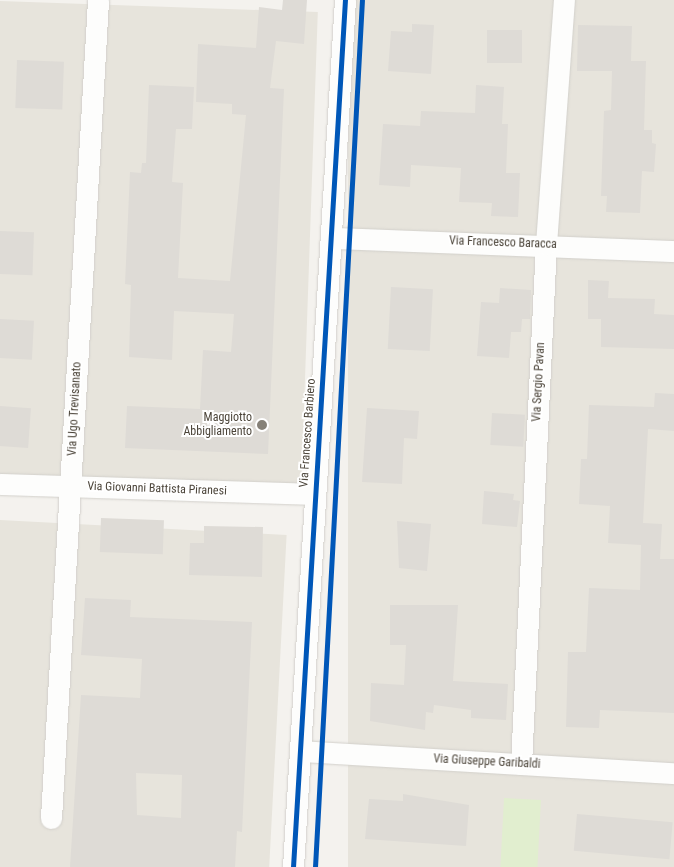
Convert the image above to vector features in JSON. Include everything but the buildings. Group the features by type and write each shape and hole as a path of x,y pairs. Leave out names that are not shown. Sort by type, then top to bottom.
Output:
{"street":[{"name":"Via Ugo Trevisanato","path":"51,818 98,0"},
{"name":"Via Francesco Barbiero","path":"293,867 345,0"},
{"name":"Via Sergio Pavan","path":"521,764 546,244 564,0"},
{"name":"Via Francesco Baracca","path":"332,238 546,244 674,251"},
{"name":"Via Giovanni Battista Piranesi","path":"0,484 314,494"},
{"name":"Via Giuseppe Garibaldi","path":"300,751 674,773"}],"shaded area":[{"path":"348,0 674,0 674,867 348,867"},
{"path":"0,1 318,12 301,493 0,482"},
{"path":"0,520 287,535 269,867 0,867"}],"green space":[{"path":"504,798 541,800 537,867 500,867"}],"cycle path":[{"path":"293,867 345,0"},
{"path":"315,867 362,0"}],"place":[{"name":"Maggiotto Abbigliamento","path":"262,425"}]}
